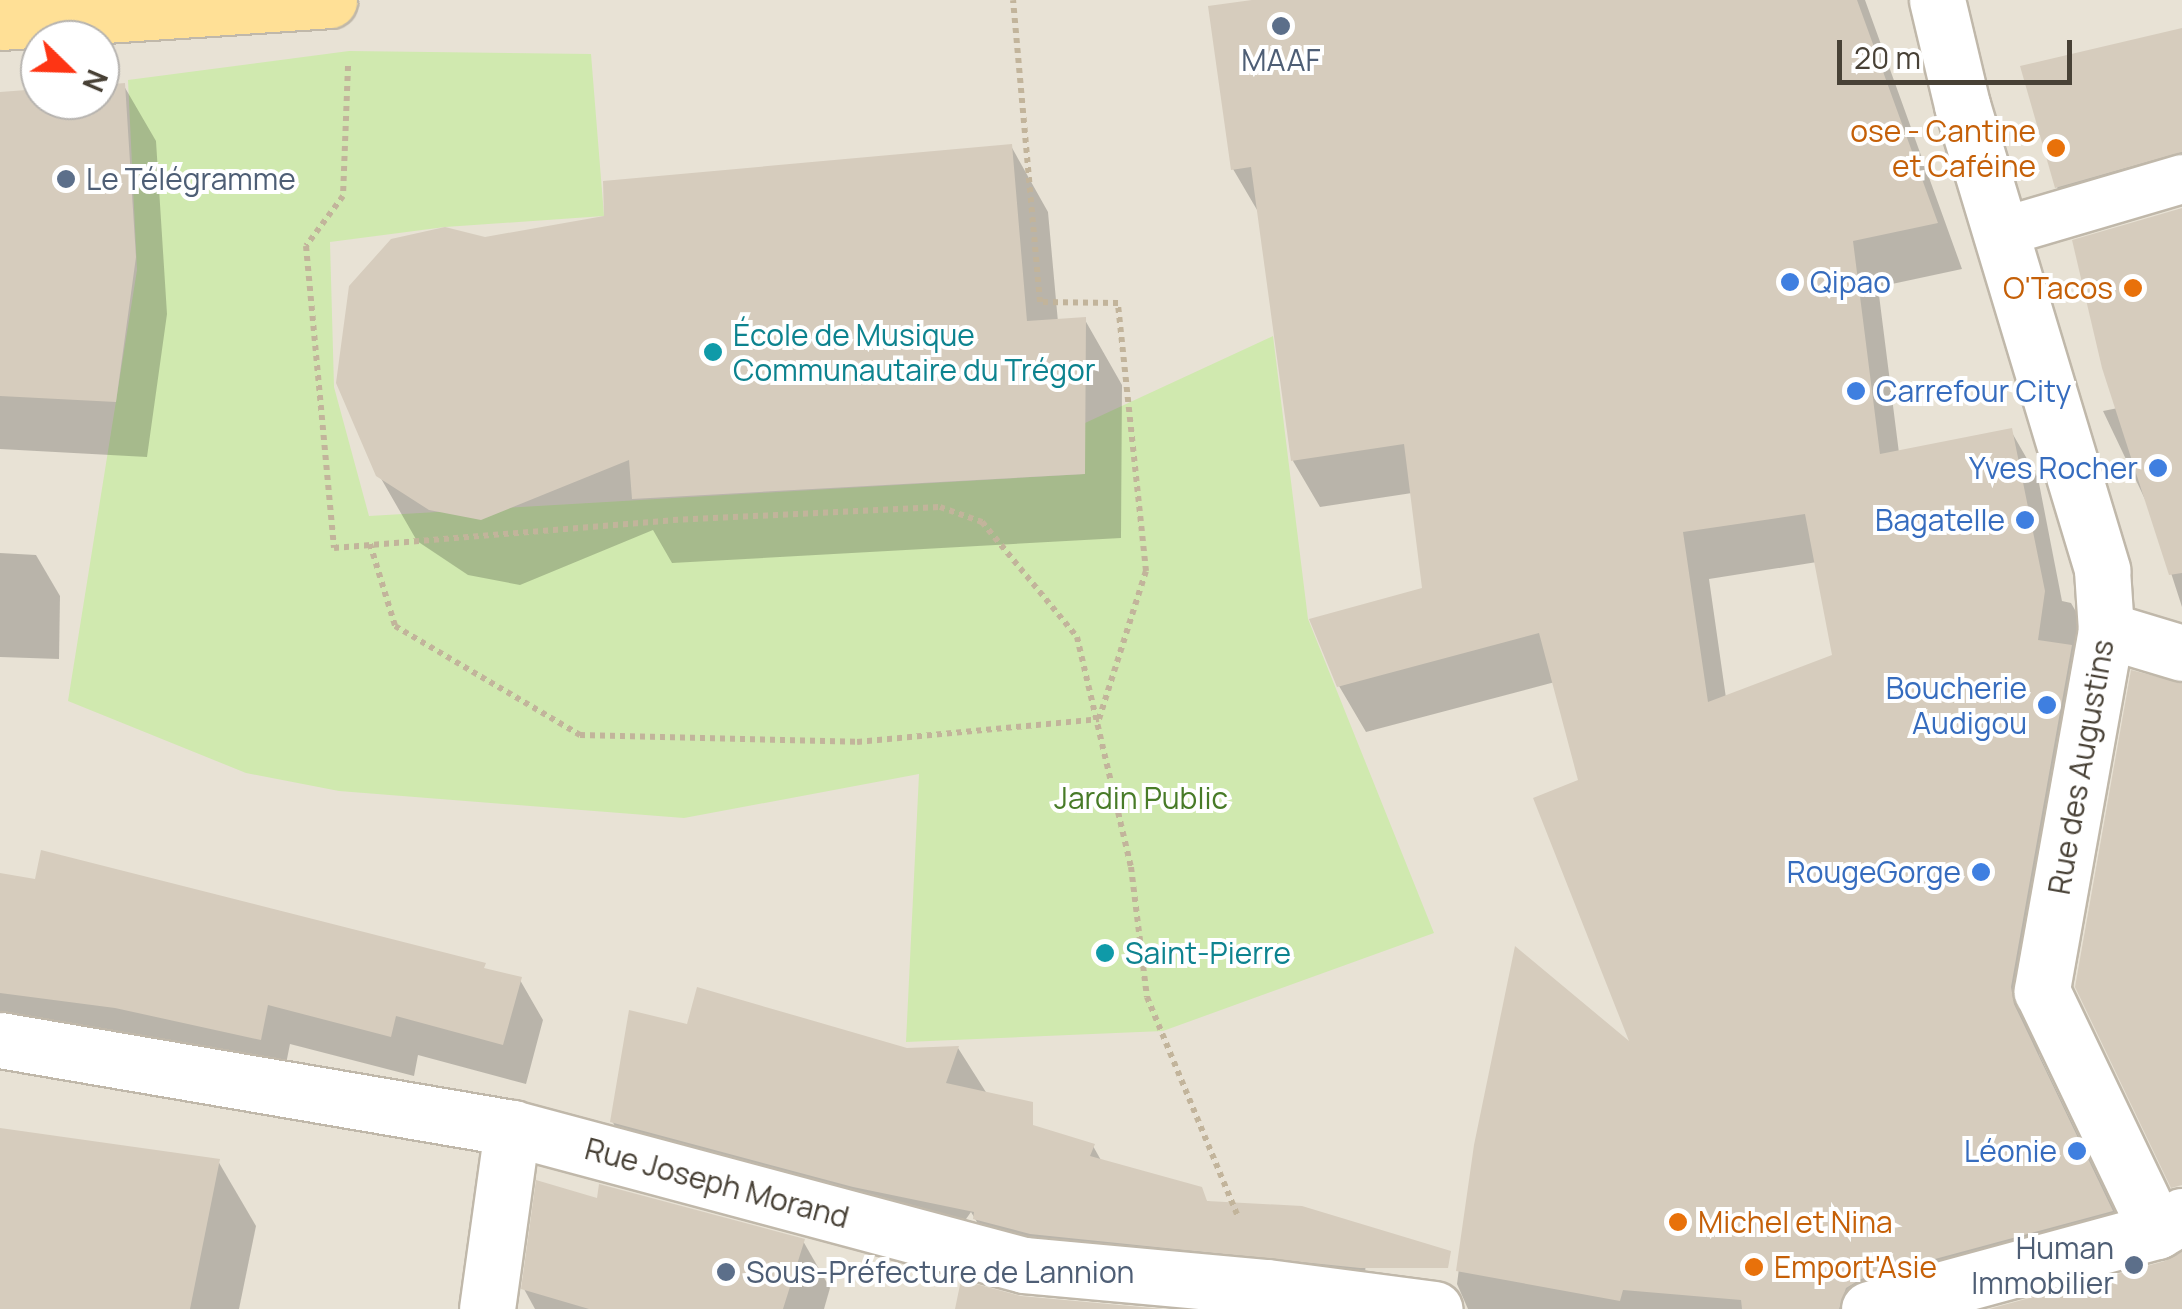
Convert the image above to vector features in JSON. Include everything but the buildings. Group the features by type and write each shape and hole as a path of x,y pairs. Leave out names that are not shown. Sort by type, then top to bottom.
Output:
{"main road":[{"path":"0,22 329,0"}],"street":[{"name":"Rue des Augustins","path":"1937,0 1999,233 2102,570 2106,630 2042,991 2169,1224"},
{"path":"2106,630 2182,653"},
{"name":"Rue Joseph Morand","path":"0,1040 512,1128 1024,1265 1267,1287 1436,1309"},
{"path":"487,1309 512,1128"},
{"path":"1869,1309 2169,1224"}],"lane":[{"path":"1999,233 2182,179"}],"path":[{"path":"1013,0 1040,302 1118,303 1146,571 1099,718"},
{"path":"349,51 343,196 306,246 334,548 673,520 940,507 982,522 1077,637 1132,867 1147,998 1267,1287"},
{"path":"370,544 395,626 580,735 858,742 1099,718"}],"shaded area":[{"path":"0,0 2182,0 2182,1309 0,1309"}],"green space":[{"name":"Jardin Public","path":"349,51 591,54 604,216 445,227 330,242 334,387 369,516 1084,474 1085,423 1273,336 1308,619 1434,933 1163,1031 906,1042 919,774 684,818 339,791 246,773 68,701 137,270 128,80"}],"place":[{"name":"MAAF","path":"1281,26"},
{"name":"ose - Cantine et Caféine","path":"2056,148"},
{"name":"Le Télégramme","path":"66,179"},
{"name":"Qipao","path":"1790,282"},
{"name":"O'Tacos","path":"2133,288"},
{"name":"École de Musique Communautaire du Trégor","path":"713,352"},
{"name":"Carrefour City","path":"1856,391"},
{"name":"Yves Rocher","path":"2158,468"},
{"name":"Bagatelle","path":"2025,520"},
{"name":"Boucherie Audigou","path":"2047,705"},
{"name":"RougeGorge","path":"1981,872"},
{"name":"Saint-Pierre","path":"1105,953"},
{"name":"Léonie","path":"2077,1151"},
{"name":"Michel et Nina","path":"1678,1222"},
{"name":"Human Immobilier","path":"2134,1265"},
{"name":"Emport'Asie","path":"1754,1267"},
{"name":"Sous-Préfecture de Lannion","path":"726,1272"}]}
